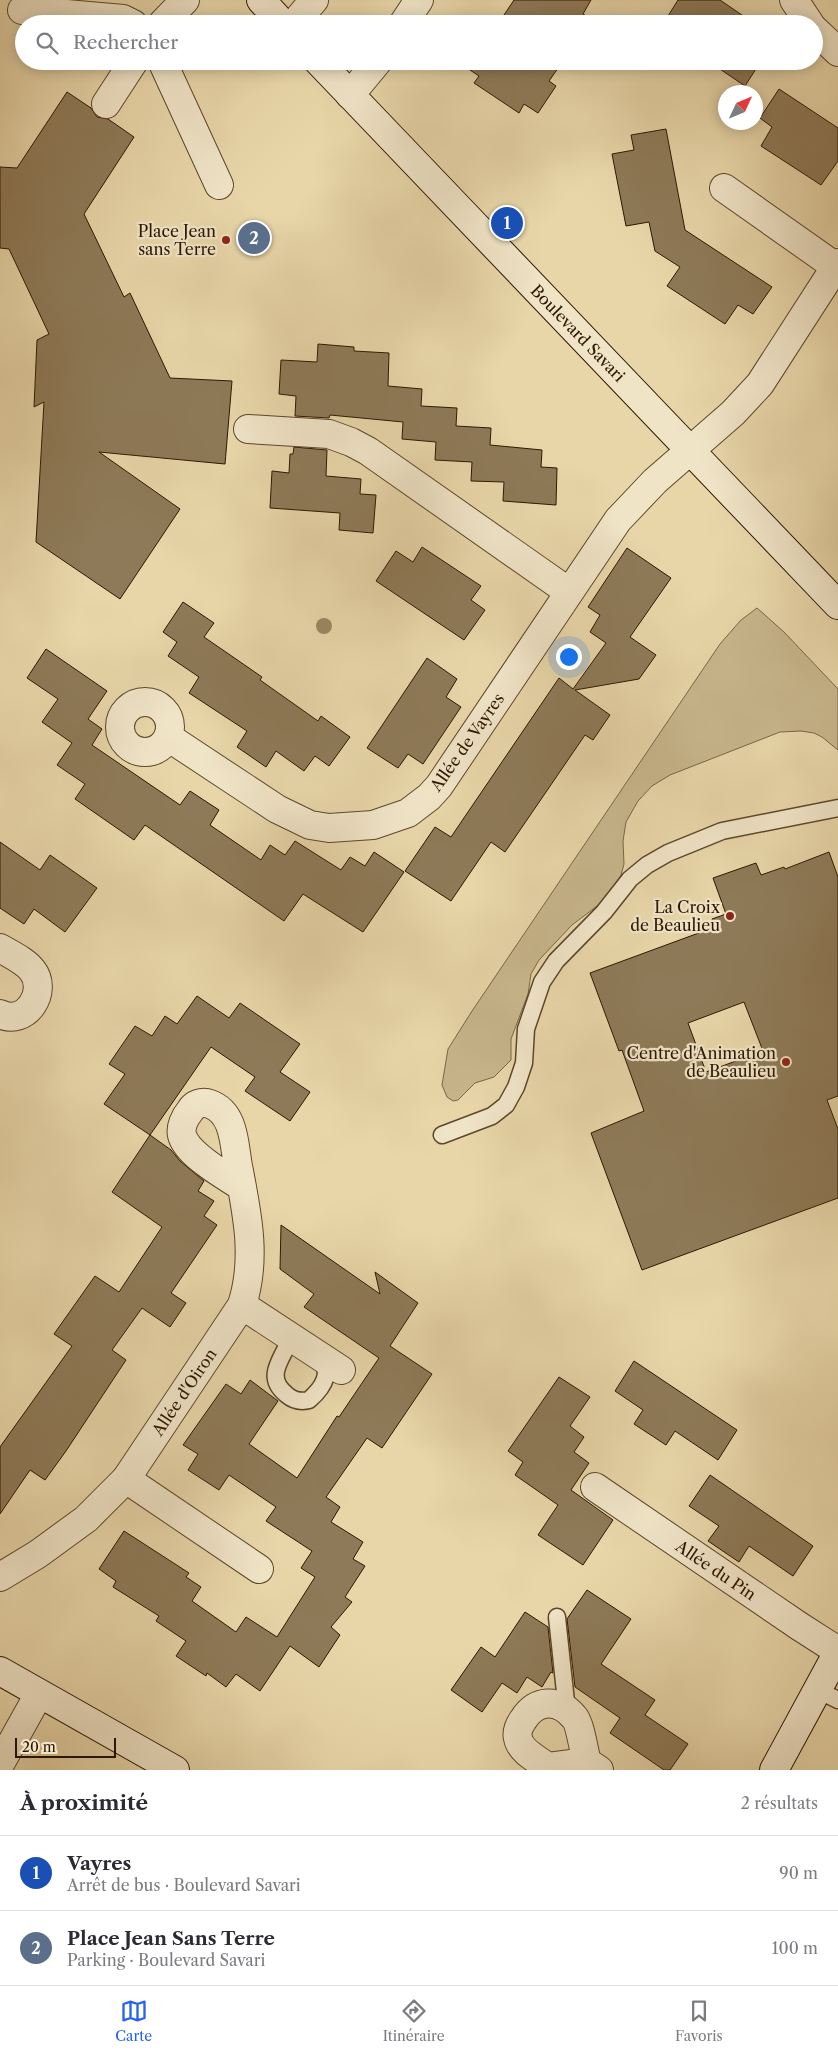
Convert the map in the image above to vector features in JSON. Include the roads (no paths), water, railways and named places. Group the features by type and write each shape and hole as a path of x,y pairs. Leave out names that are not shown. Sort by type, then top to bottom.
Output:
{"street":[{"path":"171,15 185,0"},
{"path":"261,0 275,15"},
{"path":"302,15 314,0"},
{"path":"409,15 419,0"},
{"path":"794,0 804,15"},
{"path":"22,10 78,15"},
{"path":"823,37 838,52"},
{"path":"106,104 128,70"},
{"path":"166,70 219,185"},
{"name":"Boulevard Savari","path":"326,70 838,605"},
{"path":"350,95 371,70"},
{"path":"724,188 837,265"},
{"name":"Allée de Vayres","path":"168,737 270,805 310,825 348,828 373,825 408,813 418,806 439,786 618,520 655,481 732,413 760,384 837,265"},
{"path":"248,429 328,434 351,442 368,451 569,592"},
{"path":"0,948 32,969 38,981 34,1004 22,1014 10,1017 0,1014"},
{"name":"Allée d'Oiron","path":"0,1577 38,1554 86,1519 126,1479 242,1305 247,1291 250,1254 249,1225 242,1187"},
{"path":"242,1305 331,1364"},
{"path":"126,1479 258,1569"},
{"name":"Allée du Pin","path":"595,1487 838,1651"},
{"path":"774,1770 828,1695 838,1651"},
{"path":"0,1671 175,1770"},
{"path":"0,1764 39,1694"},
{"path":"540,1703 557,1704 576,1718 593,1766 548,1767 527,1753 518,1738 519,1725 528,1711 540,1703"}],"lane":[{"path":"442,1135 486,1119 506,1105 516,1087 524,1063 526,1029 542,982 556,961 604,912 630,879 647,865 668,854 722,831 838,808"},
{"path":"291,1337 276,1368 275,1381 280,1389 292,1399 298,1401 309,1400 321,1387 327,1373 326,1364 331,1364"},
{"path":"557,1617 567,1711"}],"place":[{"name":"Vayres","path":"507,223"},
{"name":"Place Jean Sans Terre","path":"254,238"},
{"name":"Place Jean sans Terre","path":"226,240"},
{"name":"La Croix de Beaulieu","path":"730,916"},
{"name":"Centre d'Animation de Beaulieu","path":"786,1062"}]}
